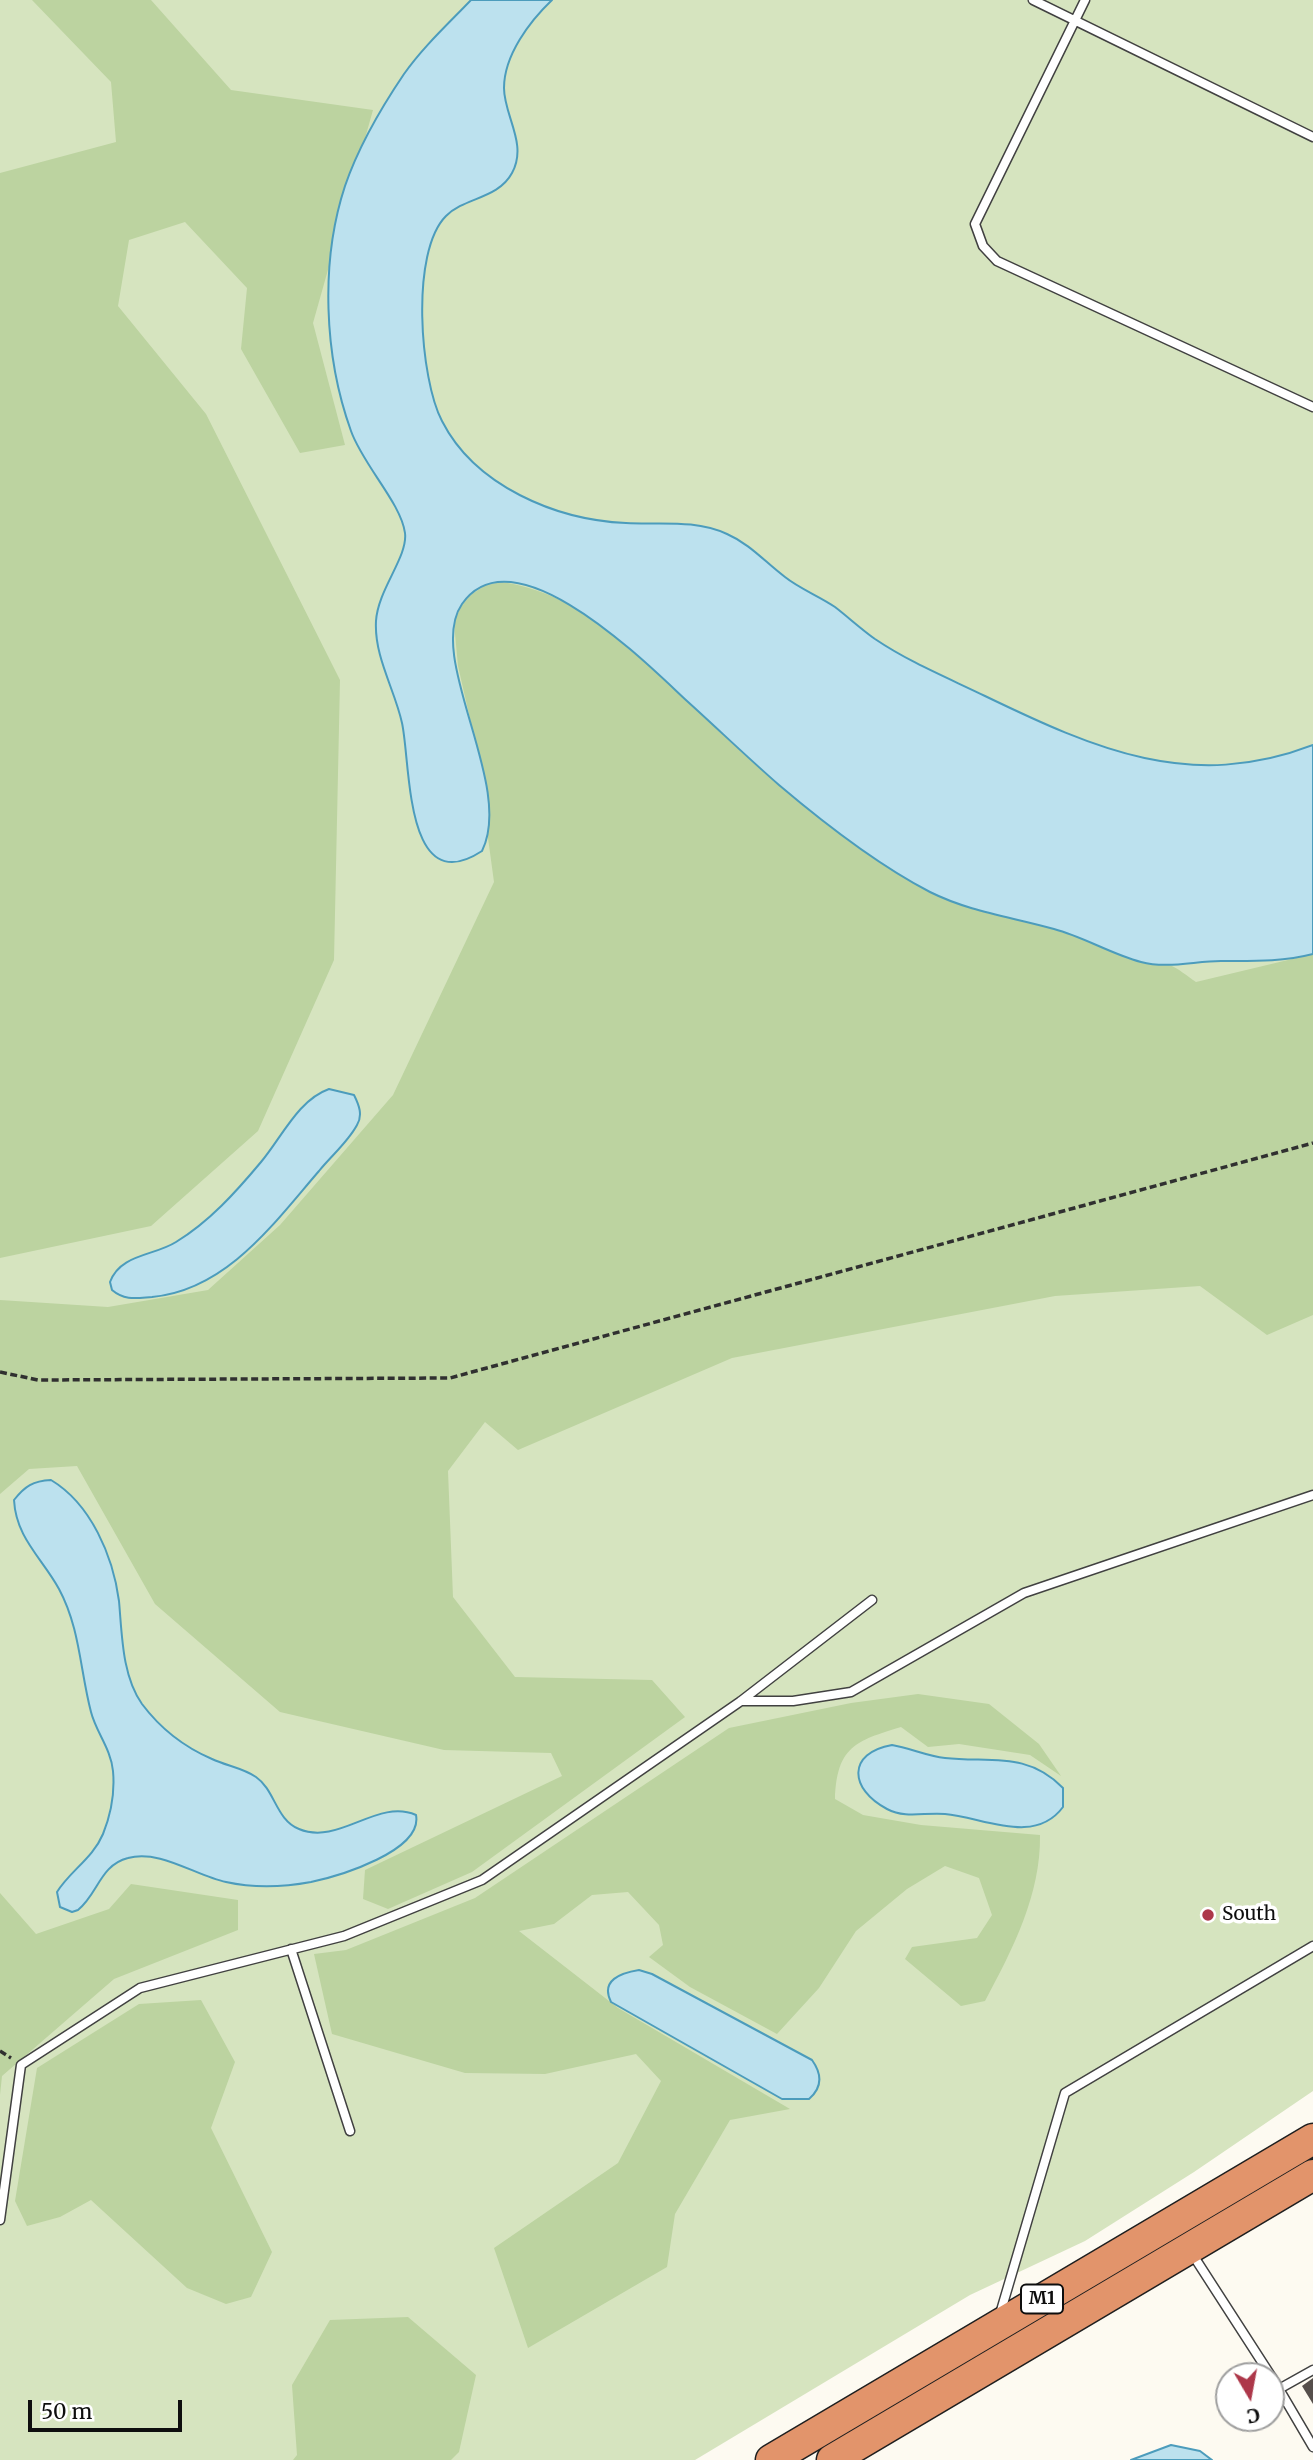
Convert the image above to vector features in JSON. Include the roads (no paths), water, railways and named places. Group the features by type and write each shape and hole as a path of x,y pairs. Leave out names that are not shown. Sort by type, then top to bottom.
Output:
{"highway":[{"name":"М1","path":"771,2460 1313,2139"},
{"name":"М1","path":"832,2460 1313,2175"}],"lane":[{"path":"1033,0 1313,136"},
{"path":"1085,0 975,224 983,246 997,261 1313,407"},
{"path":"741,1701 793,1701 851,1692 1024,1593 1313,1495"},
{"path":"0,2220 21,2065 140,1987 344,1936 482,1880 741,1701 872,1600"},
{"path":"996,2327 1065,2093 1313,1946"},
{"path":"291,1949 350,2131"},
{"path":"1189,2249 1262,2362"},
{"path":"1285,2386 1313,2370"},
{"path":"1285,2399 1313,2446"}],"water":[{"path":"471,0 552,0 535,18 508,63 505,99 517,151 512,173 498,188 446,216 435,233 427,257 422,316 428,376 442,421 457,444 475,464 496,481 546,507 599,520 690,524 727,534 901,655 1026,715 1105,747 1145,758 1185,764 1226,765 1268,759 1313,745 1313,954 1267,960 1151,964 1119,955 1065,932 945,899 871,856 814,814 612,635 546,592 514,582 485,585 462,604 454,627 454,656 488,792 489,824 482,851 457,862 438,858 425,843 416,821 402,723 376,634 378,609 402,552 405,533 397,509 357,444 342,402 331,341 329,277 337,215 350,172 363,143 411,64"},
{"path":"329,1089 354,1095 360,1114 357,1125 284,1212 247,1251 203,1282 179,1292 131,1298 112,1290 110,1282 121,1266 176,1242 211,1216 261,1162 299,1110 318,1094"},
{"path":"51,1480 78,1503 98,1533 116,1584 130,1681 142,1704 157,1721 192,1749 256,1777 268,1789 285,1819 299,1829 314,1833 329,1832 372,1816 401,1811 416,1815 415,1828 406,1840 377,1860 358,1868 311,1882 279,1886 236,1884 153,1857 128,1858 105,1873 78,1910 72,1912 60,1907 57,1892 99,1843 103,1834 112,1803 113,1779 112,1763 91,1712 66,1604 25,1537 16,1513 14,1500 22,1491 34,1483"},
{"path":"892,1745 938,1757 1007,1761 1036,1768 1063,1788 1063,1807 1051,1819 1038,1825 1023,1827 945,1814 894,1812 874,1801 865,1792 858,1772 867,1756 877,1749"},
{"path":"639,1970 652,1974 812,2060 820,2080 817,2090 809,2099 782,2099 611,2002 608,1994 610,1983 625,1973"},
{"path":"1171,2445 1200,2451 1212,2460 1131,2460"}],"place":[{"name":"South","path":"1208,1915"}]}
